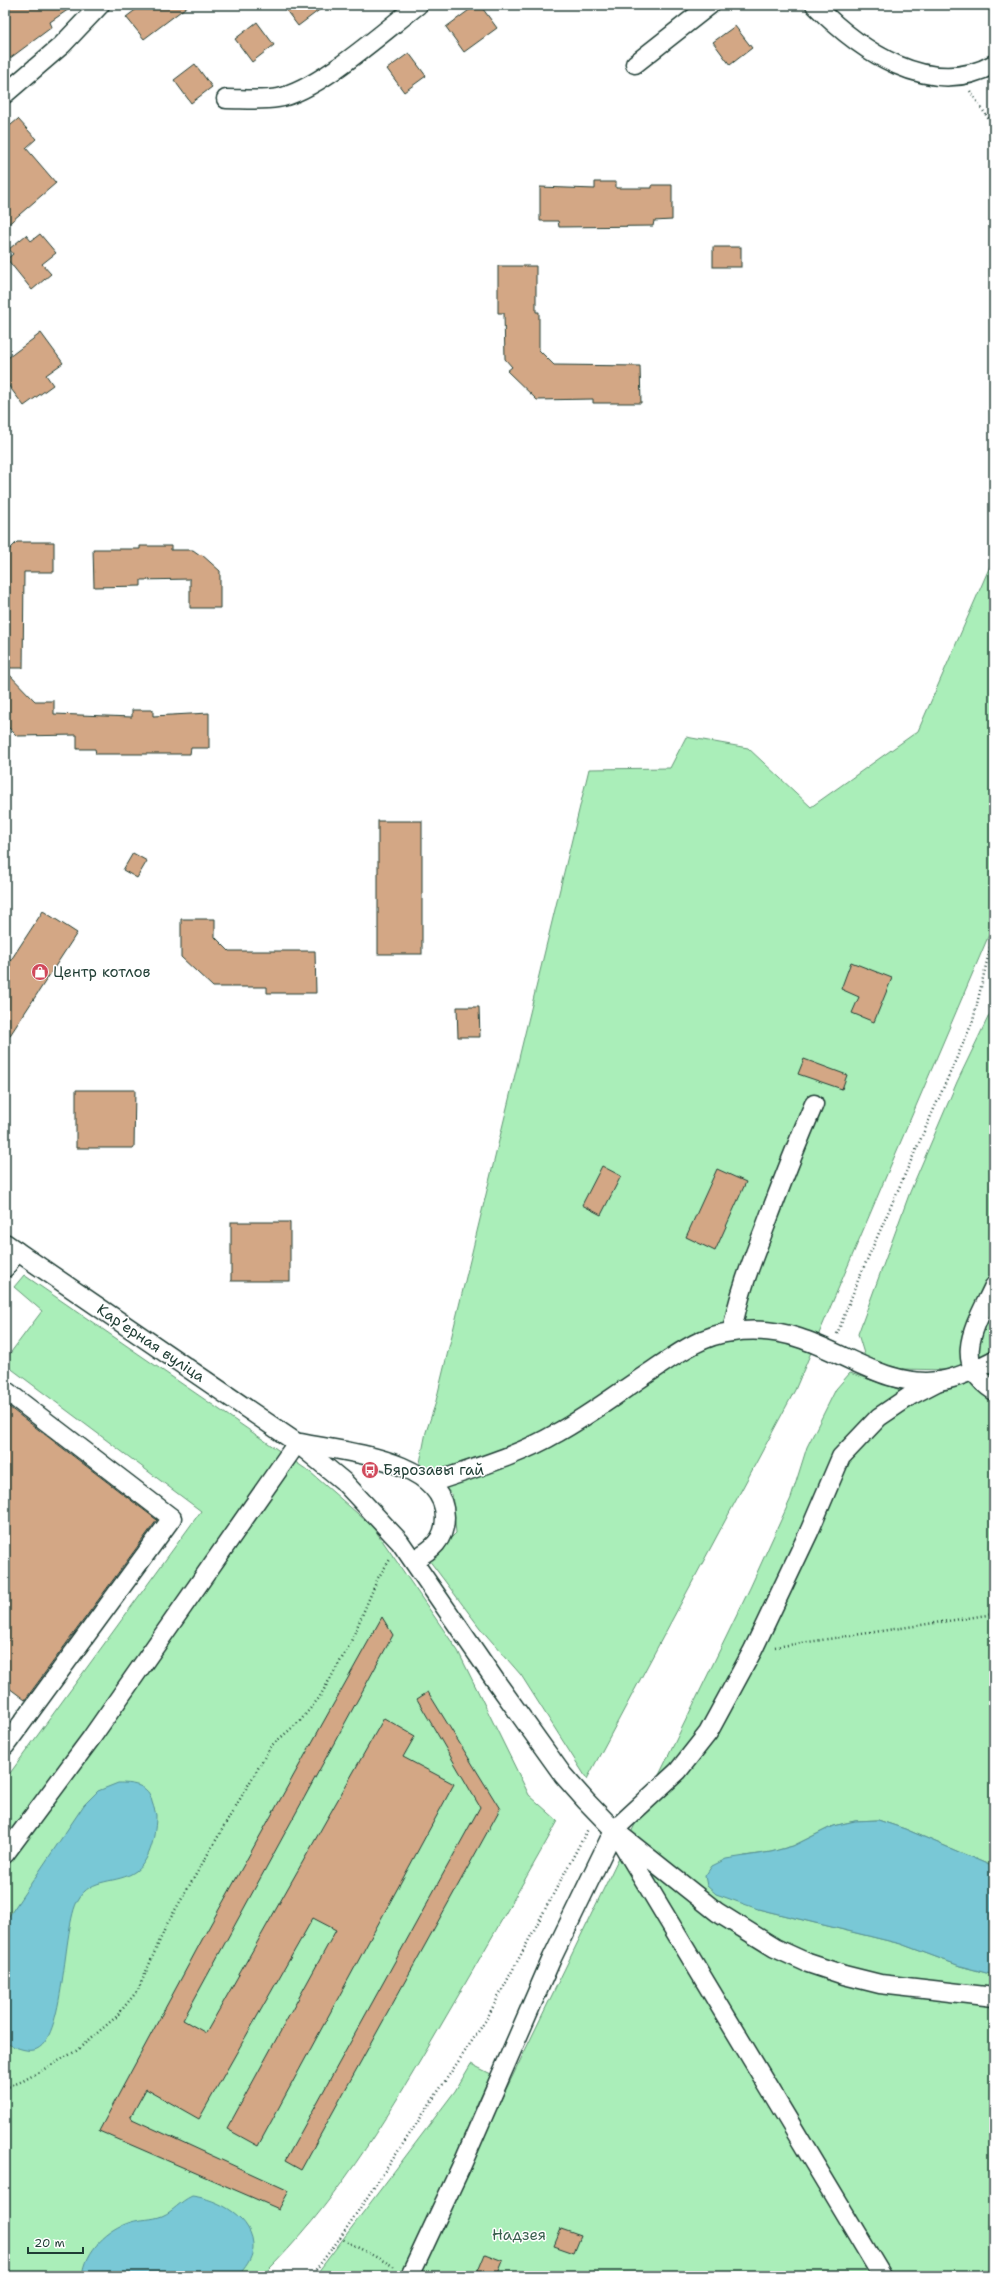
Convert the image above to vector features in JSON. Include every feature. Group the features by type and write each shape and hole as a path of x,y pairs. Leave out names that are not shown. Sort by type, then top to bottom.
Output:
{"street":[{"path":"5,94 62,45 100,5"},
{"path":"226,99 279,98 297,92 334,69 418,5"},
{"path":"635,64 710,5"},
{"path":"815,5 839,28 891,62 920,73 948,76 961,75 994,64"},
{"path":"732,1332 736,1308 745,1278 814,1104"},
{"path":"5,1268 11,1247"},
{"name":"Карʼерная вуліца","path":"11,1247 297,1443 343,1481 400,1542 413,1560 436,1544 444,1530 443,1502 431,1483 411,1471 384,1460 297,1443"},
{"path":"994,1286 973,1333 969,1346 969,1356 973,1371 979,1379 994,1391"},
{"path":"431,1483 534,1446 558,1433 698,1342 732,1332 783,1334 830,1350 887,1375 916,1381 939,1381"},
{"path":"411,2276 461,2167 552,1958 614,1830 658,1790 692,1754 721,1711 753,1650 809,1532 841,1457 879,1417 910,1396 939,1381 973,1371 994,1360"},
{"path":"5,1390 172,1518 5,1746"},
{"path":"5,1854 92,1737 297,1443"},
{"path":"413,1560 550,1757 597,1812 614,1830 717,1912 775,1948 808,1963 880,1984 994,1997"},
{"path":"614,1830 882,2276"}],"path":[{"path":"961,75 979,107 994,127"},
{"path":"830,1350 859,1278 973,1021 994,931"},
{"path":"5,2088 23,2081 76,2051 116,2017 138,1990 170,1917 271,1746 300,1721 319,1698 348,1646 378,1578 400,1542"},
{"path":"753,1650 994,1614"},
{"path":"312,2276 340,2238 486,2020 597,1812"},
{"path":"340,2238 411,2276"}],"green space":[{"path":"994,557 994,923 795,1390 587,1779 521,1675 480,1628 429,1560 456,1533 452,1494 419,1468 426,1432 435,1405 589,769 670,768 686,737 748,748 811,807 918,731"},
{"name":"Надзея","path":"994,1005 994,1867 905,1829 878,1820 855,1821 833,1826 793,1846 771,1852 744,1856 758,1909 901,1944 960,1966 994,1975 994,2276 315,2276 455,2091 471,2064 491,2074 468,2123 481,2141 750,1588 791,1498 807,1447 836,1389 850,1373 898,1389 965,1383 950,1370 901,1369 865,1357 858,1334 910,1192 957,1082"},
{"path":"24,1275 310,1472 373,1527 458,1651 529,1795 558,1821 433,2039 376,2133 312,2222 262,2276 5,2276 5,1780 201,1511 5,1364 5,1360 42,1311 14,1287"}],"water":[{"path":"118,1783 138,1785 149,1793 156,1815 156,1822 154,1837 149,1853 136,1871 121,1878 90,1887 83,1892 78,1900 69,1933 58,2006 52,2027 44,2043 34,2050 27,2050 5,2043 5,1922 84,1805 98,1791"},
{"path":"878,1820 905,1829 994,1867 994,1975 960,1966 901,1944 758,1909 716,1894 707,1886 705,1876 712,1866 726,1859 771,1852 793,1846 833,1826 855,1821"},
{"path":"192,2196 213,2201 223,2206 241,2219 248,2228 252,2238 253,2249 248,2263 238,2276 83,2276 88,2258 93,2250 99,2242 114,2230 131,2222 162,2216"}],"building":[{"path":"5,5 75,5 50,22 52,27 5,62"},
{"path":"142,5 189,5 144,39 126,17"},
{"path":"282,5 326,5 298,26"},
{"path":"476,5 480,5 497,28 464,52 446,27"},
{"path":"257,22 274,45 252,62 235,39"},
{"path":"735,26 752,48 730,65 713,42"},
{"path":"409,53 426,76 404,92 387,69"},
{"path":"195,64 212,87 191,103 174,80"},
{"path":"18,119 36,139 26,148 56,183 5,227 5,130"},
{"path":"595,182 616,182 616,188 652,188 652,185 672,185 672,220 654,221 653,226 559,227 558,221 540,221 540,187 595,189"},
{"path":"40,234 56,253 42,264 51,274 32,290 7,259 13,254 9,249 26,235 31,241"},
{"path":"713,247 741,247 741,267 713,267"},
{"path":"498,266 536,266 536,312 539,312 539,350 554,365 640,366 641,403 593,403 593,399 537,400 507,371 512,367 505,359 504,313 498,313"},
{"path":"41,333 63,363 46,375 53,385 24,406 5,381 5,360"},
{"path":"17,542 54,542 54,572 24,572 23,668 5,668 5,554"},
{"path":"140,546 171,546 171,550 193,550 200,555 201,554 220,571 220,608 190,608 190,579 141,580 141,586 94,587 93,549 140,549"},
{"path":"5,670 35,701 54,701 54,714 132,717 132,710 153,710 153,716 209,713 209,748 191,748 190,754 96,754 95,749 77,749 77,735 17,736 5,724"},
{"path":"378,821 422,821 422,954 378,954"},
{"path":"133,853 147,861 137,878 123,870"},
{"path":"43,911 77,933 5,1043 5,969"},
{"path":"181,919 215,919 215,937 229,951 315,951 316,993 267,993 267,987 213,987 181,957"},
{"path":"851,962 892,978 874,1022 852,1013 859,997 841,989"},
{"path":"457,1007 479,1007 480,1037 458,1037"},
{"path":"804,1059 847,1075 842,1089 798,1074"},
{"path":"76,1090 135,1090 134,1148 76,1148"},
{"path":"602,1166 621,1176 601,1215 582,1205"},
{"path":"717,1169 746,1182 715,1251 686,1237"},
{"path":"231,1222 290,1222 290,1281 231,1281"},
{"path":"5,1404 157,1520 25,1700 5,1685"},
{"path":"382,1617 393,1635 183,2020 206,2033 384,1718 415,1736 403,1757 454,1784 258,2146 227,2129 336,1930 313,1918 199,2119 146,2089 130,2118 289,2191 279,2209 99,2131 203,1938"},
{"path":"428,1692 500,1809 301,2170 285,2161 480,1807 417,1699"},
{"path":"561,2229 581,2236 574,2253 554,2246"},
{"path":"485,2254 503,2261 497,2276 476,2276"}],"place":[{"name":"Центр котлов","path":"40,972"},
{"name":"Бярозавы гай","path":"370,1470"}]}
